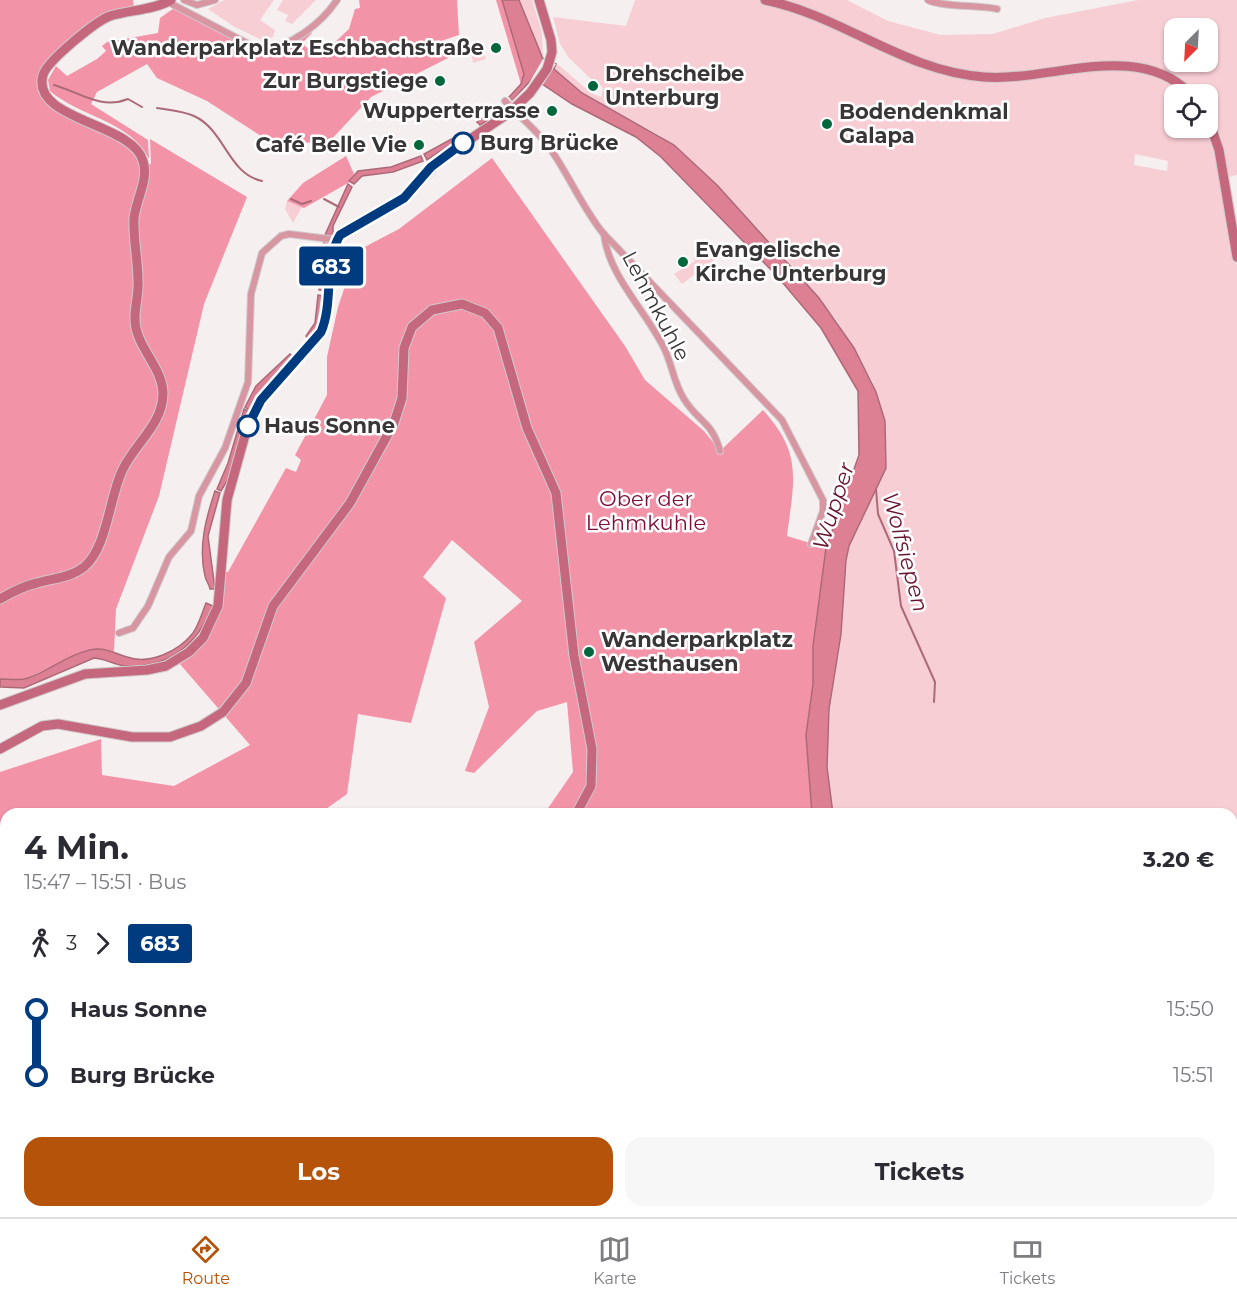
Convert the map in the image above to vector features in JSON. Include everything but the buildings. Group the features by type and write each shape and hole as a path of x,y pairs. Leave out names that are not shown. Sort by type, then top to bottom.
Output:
{"main road":[{"path":"0,705 85,674 147,670 166,666 185,655 203,638 218,606 227,500 245,435 259,403 321,332 332,239 404,198 442,158 514,107 538,82 550,62 551,40 539,0"},
{"path":"765,0 818,14 898,56 949,72 1008,78 1101,67 1135,67 1167,76 1178,84"},
{"path":"0,599 26,586 73,574 92,558 99,545 122,471 133,451 156,422 161,409 161,380 138,335 135,321 139,283 134,219 144,179 143,158 126,140 77,118 54,104 44,91 42,82 45,70 51,63 107,17 170,1"},
{"path":"1215,138 1219,150 1237,257"},
{"path":"0,749 42,726 58,724 132,737 170,737 201,726 223,712 246,683 268,616 277,598 350,503 394,423 402,398 404,348 412,327 432,310 462,304 485,313 498,328 527,428 556,494 574,656 592,749 592,778 587,798 580,808"}],"street":[{"path":"184,0 197,5 215,0"},
{"path":"170,1 257,49 270,49 309,30 337,0"},
{"path":"928,0 935,3 977,4 997,9"},
{"path":"505,101 514,107 550,148 592,220 603,233 788,429 823,500 823,511 811,544"},
{"name":"Lehmkuhle","path":"603,233 606,246 621,277 666,350 682,397 713,430 720,451"},
{"path":"119,633 134,627 148,606 169,558 191,531 199,496 225,448 248,382 251,294 259,258 266,247 280,236 289,234 332,239"}],"shaded area":[{"path":"224,0 274,0 260,20 275,30 273,37 264,41 233,26 208,9"},
{"path":"283,0 316,0 292,24 285,21 288,15 277,10"},
{"path":"502,0 519,0 543,59 556,64 554,69 582,93 674,145 717,185 819,298 854,348 876,392 885,421 886,468 849,546 846,560 841,634 829,709 827,767 832,808 812,808 806,735 813,684 813,646 826,548 859,455 858,391 821,328 777,276 661,157 636,137 572,104 533,78 512,101 509,97 521,84 524,74"},
{"path":"519,0 532,0 542,33 543,59"},
{"path":"635,0 847,0 888,21 941,35 993,34 1045,18 1138,0 1237,0 1237,175 1229,177 1237,223 1237,808 832,808 827,767 829,709 841,634 846,560 849,546 886,468 885,421 872,381 837,321 784,258 696,165 659,135 582,93 554,69 556,64 560,66 591,93 601,97 603,89 597,80 591,79 569,58 560,44 553,17 626,26","holes":["1135,154 1168,161 1167,171 1134,165"]},
{"path":"478,40 486,59 473,63 470,45"},
{"path":"500,105 505,110 480,125 477,122"},
{"path":"457,136 459,139 427,160 424,154"},
{"path":"421,156 423,161 393,172 362,176 354,184 349,181 358,171 391,167"},
{"path":"348,184 352,187 333,226 333,236 325,235"},
{"path":"287,201 302,207 293,223 285,209"},
{"path":"324,241 332,242 325,291 319,290"},
{"path":"712,242 721,255 682,284 674,274 695,261 693,258"},
{"path":"318,295 324,296 319,327 310,341 306,336 315,323"},
{"path":"290,354 295,358 254,400 249,410 245,407 256,386"},
{"path":"244,409 249,412 230,476 221,491 217,489 228,463"},
{"path":"215,491 220,493 208,536 215,589 210,589 205,578 202,554 206,522"},
{"path":"206,603 213,606 199,632 190,643 168,658 141,666 125,666 94,658 24,688 0,687 0,679 28,678 70,657 96,649 104,649 136,659 163,655 187,640 193,633"}],"green space":[{"path":"0,0 133,0 134,9 107,17 79,38 43,76 50,99 126,140 145,169 151,163 150,139 247,197 204,304 159,496 116,609 114,651 97,649 78,654 25,679 0,679"},
{"path":"359,0 457,0 459,35 444,40 450,57 371,97 328,143 283,142 264,138 207,101 157,78 147,64 97,92 91,104 148,140 149,159 141,146 130,136 104,120 62,100 50,91 48,80 56,66 67,76 97,59 106,51 102,46 107,42 158,33 160,18 177,6 262,51 309,30 312,33 302,43 318,58 349,29 355,9 360,8"},
{"path":"496,0 502,0 524,74 521,84"},
{"path":"346,156 354,174 348,183 304,208 287,201 303,183"},
{"name":"Ober der Lehmkuhle","path":"492,158 625,346 645,380 704,431 720,451 763,410 776,426 785,440 793,468 787,536 826,548 813,646 813,684 806,735 812,808 548,808 573,772 567,702 537,711 474,773 465,771 489,707 474,642 522,601 452,540 423,577 446,598 411,723 358,714 347,794 327,808 0,808 0,772 101,739 102,775 174,786 250,745 179,663 202,645 209,635 219,613 225,572 228,572 286,468 296,472 301,460 295,455 327,395 327,357 338,307 357,251 399,229"}],"pier":[{"path":"543,59 556,64 541,88 534,82 511,104 506,99 509,97 512,101 528,85"}],"waterway":[{"path":"54,85 90,99 109,102 128,99 142,107"},
{"path":"157,108 194,116 213,131 241,170 262,181"},
{"path":"291,199 302,204 311,201"},
{"path":"324,199 339,207"},
{"name":"Wolfsiepen","path":"876,489 878,514 894,551 901,606 935,682 934,702"}],"bus line":[{"name":"683","path":"248,426 261,400 321,332 333,257 340,235 404,198 431,167 463,143"}],"place":[{"name":"Wanderparkplatz Eschbachstraße","path":"496,48"},
{"name":"Zur Burgstiege","path":"440,81"},
{"name":"Drehscheibe Unterburg","path":"593,86"},
{"name":"Wupperterrasse","path":"552,111"},
{"name":"Bodendenkmal Galapa","path":"827,124"},
{"name":"Burg Brücke","path":"463,143"},
{"name":"Café Belle Vie","path":"419,145"},
{"name":"Evangelische Kirche Unterburg","path":"683,262"},
{"name":"Haus Sonne","path":"248,426"},
{"name":"Wanderparkplatz Westhausen","path":"589,652"}],"water label":[{"name":"Wupper","path":"833,506"}]}
